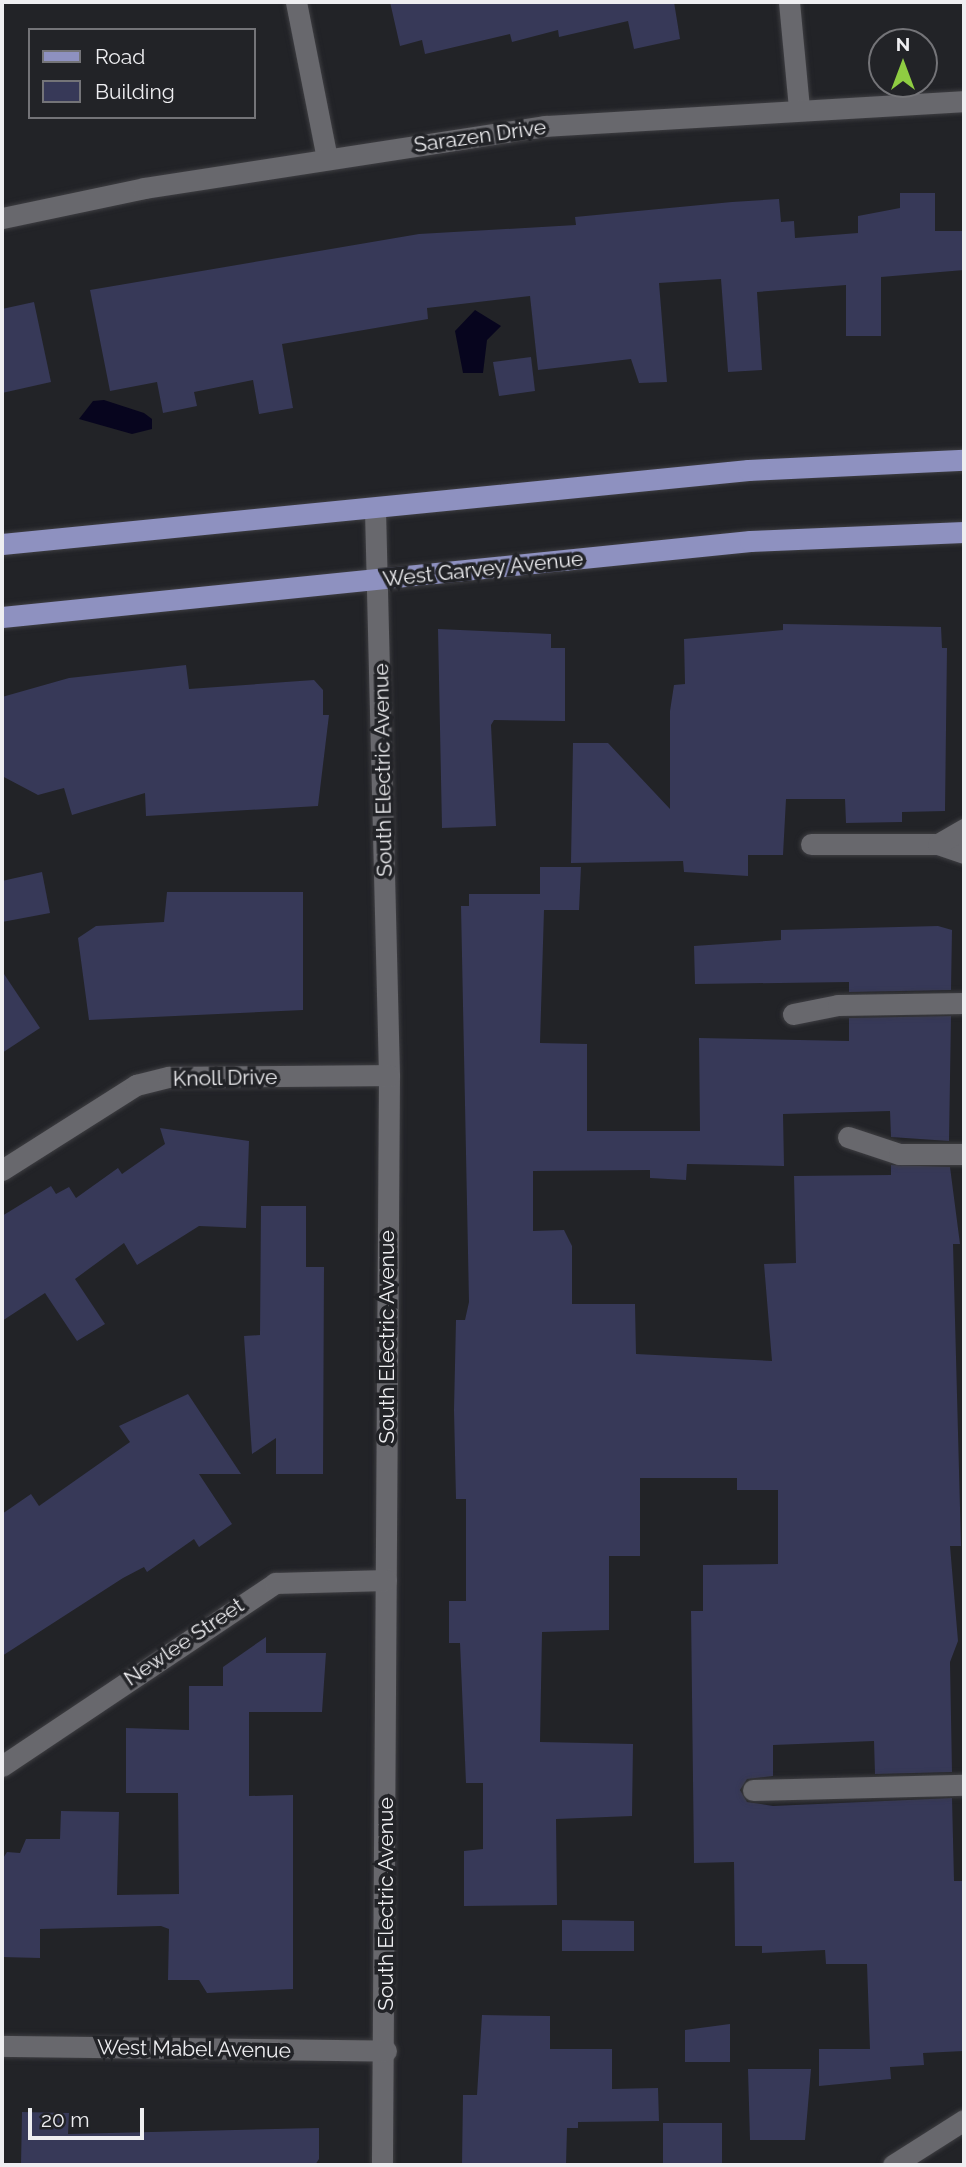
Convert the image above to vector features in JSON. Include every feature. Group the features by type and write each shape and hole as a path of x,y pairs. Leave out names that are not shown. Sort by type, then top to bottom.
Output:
{"main road":[{"path":"2,544 375,510 748,470 964,460"},
{"name":"West Garvey Avenue","path":"2,617 750,541 964,532"}],"street":[{"path":"296,2 327,159"},
{"path":"789,2 799,108"},
{"name":"Sarazen Drive","path":"2,218 327,159 545,126 799,108 964,101"},
{"name":"South Electric Avenue","path":"375,510 379,580 389,1075 386,2051 383,2165"},
{"path":"939,844 964,829"},
{"path":"811,844 939,844 964,853"},
{"path":"793,1014 838,1005 964,1003"},
{"name":"Knoll Drive","path":"2,1170 136,1085 169,1077 389,1075"},
{"path":"848,1137 899,1154 964,1154"},
{"name":"Newlee Street","path":"2,1766 275,1583 386,1580"},
{"path":"753,1790 964,1785"},
{"name":"West Mabel Avenue","path":"2,2046 386,2051"},
{"path":"893,2165 964,2120"}],"water":[{"path":"475,310 501,326 487,340 483,373 463,373 455,331"},
{"path":"104,400 144,413 152,419 152,429 132,434 79,419 93,401"}],"building":[{"path":"390,2 674,2 680,39 634,49 628,21 559,37 558,30 512,42 510,34 425,54 422,40 400,46"},
{"path":"900,193 935,193 935,231 964,231 964,270 881,277 881,336 846,336 846,285 757,292 762,370 728,372 721,279 659,283 667,382 639,383 631,359 538,370 530,296 427,308 428,319 282,344 293,408 259,414 253,380 194,392 197,406 163,413 157,382 110,391 90,290 419,234 576,225 575,217 732,202 779,199 781,222 794,221 795,238 858,233 858,216 900,208"},
{"path":"34,302 51,382 2,393 2,309"},
{"path":"531,357 535,391 499,396 493,362"},
{"path":"783,624 941,627 942,648 947,648 945,811 902,812 902,822 846,823 845,799 786,799 783,855 748,855 748,876 684,872 683,861 571,863 573,743 608,743 670,809 670,711 674,685 685,684 684,639 783,630"},
{"path":"438,629 551,634 551,648 565,648 565,721 494,720 491,725 496,826 442,828"},
{"path":"186,665 189,689 314,680 323,690 323,715 329,715 318,806 146,816 145,793 72,815 64,788 38,795 2,776 2,697 69,678"},
{"path":"540,867 581,867 579,910 544,910 540,1043 587,1044 587,1131 700,1131 699,1038 849,1041 849,1018 951,1016 949,1141 891,1137 890,1111 783,1114 784,1166 687,1164 686,1180 650,1178 650,1170 533,1171 533,1231 564,1230 572,1246 572,1304 635,1304 636,1354 772,1361 764,1264 796,1263 794,1176 891,1175 891,1165 950,1167 960,1244 953,1244 961,1546 950,1546 958,1641 950,1662 952,1772 875,1774 874,1741 773,1745 773,1776 747,1779 740,1790 747,1802 773,1806 952,1798 954,1881 962,1881 964,2051 923,2053 924,2065 890,2067 891,2079 819,2086 819,2049 870,2049 867,1964 826,1964 825,1950 762,1953 762,1946 735,1946 734,1862 694,1863 691,1611 703,1611 703,1565 778,1564 778,1490 737,1490 737,1478 640,1478 640,1556 609,1556 609,1630 542,1632 540,1742 633,1744 632,1816 556,1819 557,1905 464,1906 464,1851 483,1849 483,1783 466,1783 460,1643 449,1643 449,1601 466,1601 466,1499 456,1499 454,1410 456,1320 465,1320 469,1302 461,906 469,906 469,894 540,894"},
{"path":"42,872 50,913 2,922 2,881"},
{"path":"167,892 303,892 303,1010 89,1020 78,938 96,926 164,922"},
{"path":"938,926 952,930 951,990 849,992 849,982 695,984 694,946 781,940 781,930"},
{"path":"2,971 40,1028 2,1053"},
{"path":"160,1128 249,1141 246,1228 199,1226 137,1265 124,1243 75,1279 105,1324 77,1341 45,1293 2,1321 2,1216 51,1186 56,1194 69,1187 76,1198 118,1168 122,1174 165,1144"},
{"path":"261,1206 306,1206 306,1267 324,1267 323,1474 276,1474 276,1438 252,1454 244,1336 260,1335"},
{"path":"188,1394 241,1474 199,1474 232,1524 199,1547 194,1539 147,1572 144,1567 123,1578 2,1656 2,1514 31,1494 39,1506 130,1442 119,1426"},
{"path":"266,1637 266,1653 326,1653 322,1712 249,1712 249,1796 293,1795 293,1989 207,1993 199,1980 168,1980 169,1929 161,1926 40,1929 40,1958 2,1957 2,1860 7,1852 20,1853 26,1839 60,1839 61,1811 119,1812 117,1895 179,1894 178,1793 126,1793 126,1728 189,1730 189,1686 223,1686 223,1667"},
{"path":"562,1920 634,1921 634,1951 562,1951"},
{"path":"482,2015 550,2016 550,2049 612,2049 612,2089 658,2088 659,2121 578,2122 578,2128 567,2128 566,2165 462,2165 463,2095 477,2095"},
{"path":"730,2024 730,2062 685,2062 685,2030"},
{"path":"748,2069 811,2069 805,2140 750,2140"},
{"path":"22,2112 69,2113 68,2134 319,2128 319,2159 315,2165 21,2165"},
{"path":"663,2123 722,2123 722,2165 663,2165"}]}
